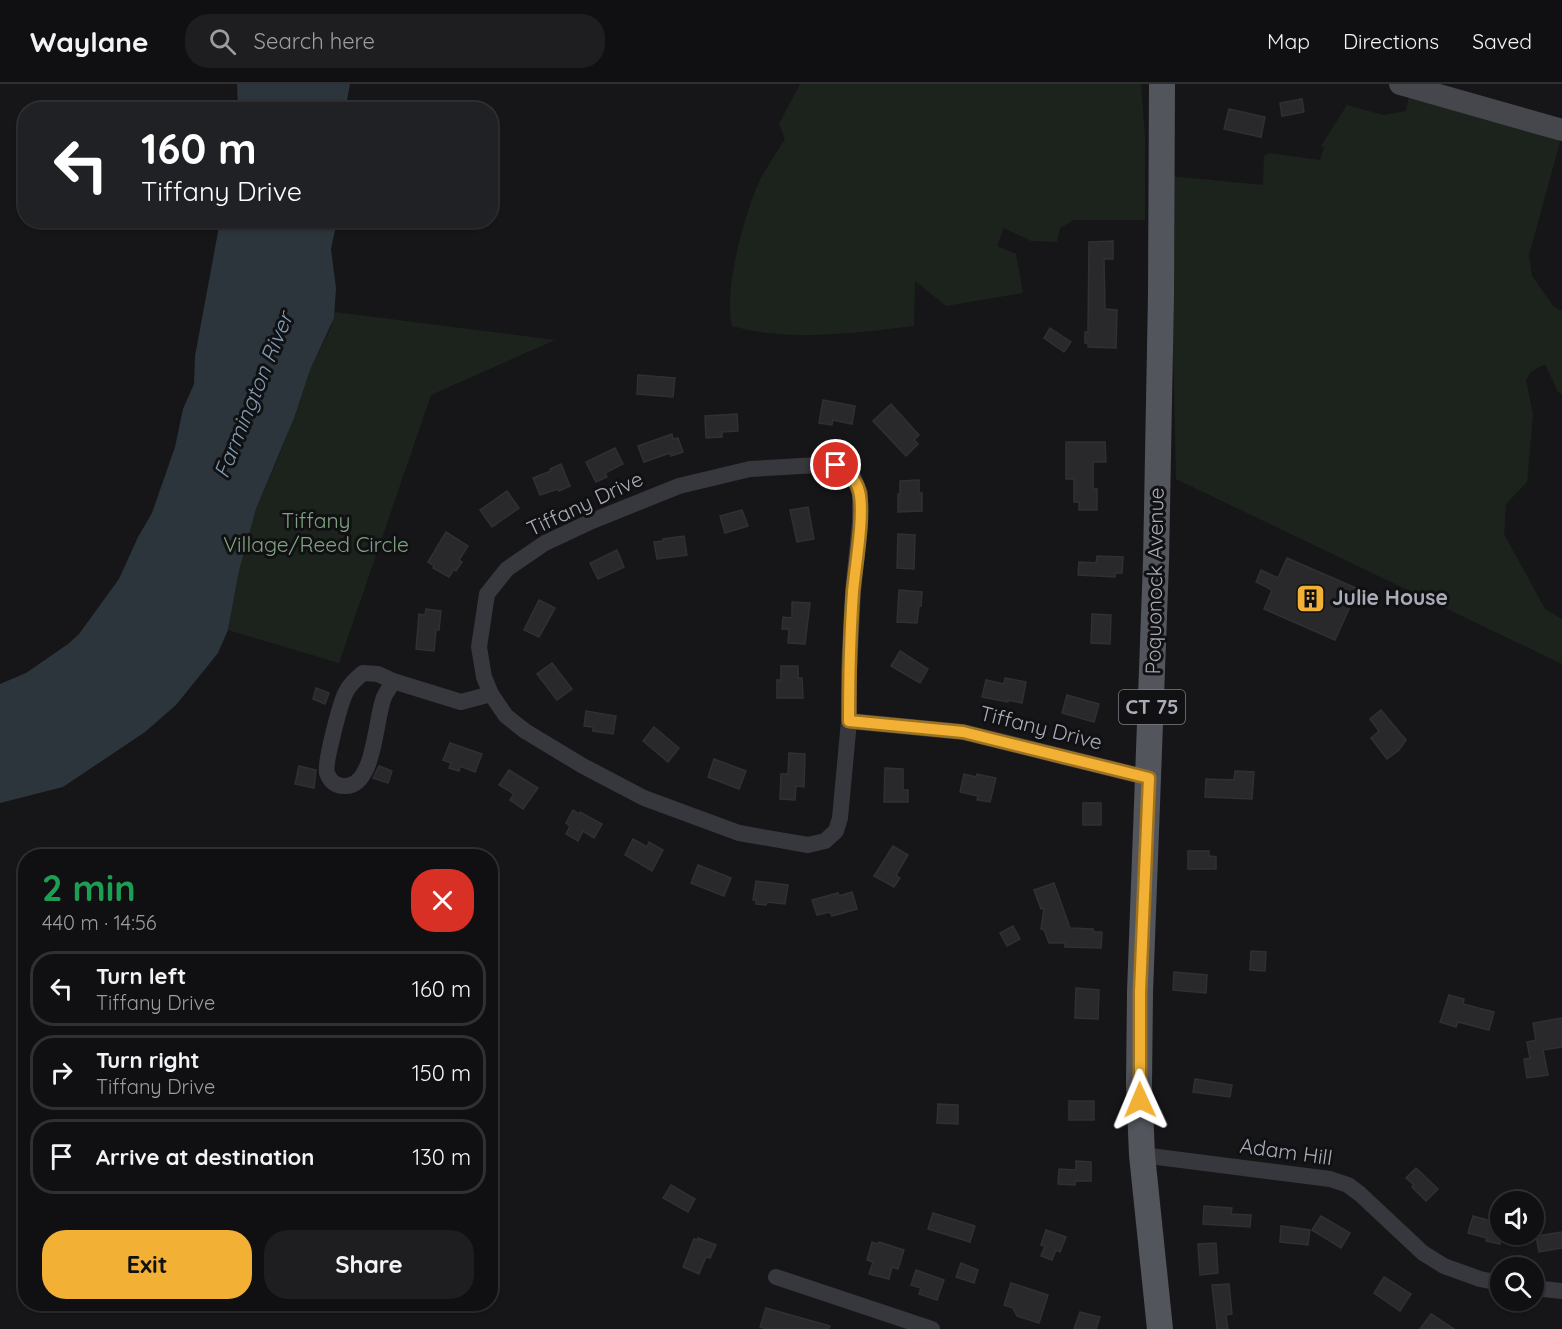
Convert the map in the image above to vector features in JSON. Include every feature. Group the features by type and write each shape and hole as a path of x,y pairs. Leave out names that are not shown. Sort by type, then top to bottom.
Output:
{"main road":[{"name":"Poquonock Avenue","path":"1160,1329 1142,1155 1139,1085 1140,992 1156,562 1162,84"}],"street":[{"path":"1400,84 1562,130"},
{"name":"Tiffany Drive","path":"836,465 853,476 860,493 849,671 849,721 836,831 825,841 808,845 739,833 644,798 583,766 506,716 491,694 484,677 479,647 488,594 507,569 545,543 592,521 679,486 750,469 836,465"},
{"path":"393,681 384,697 368,767 358,783 346,787 329,780 325,767 344,695 351,683 363,674 378,674 393,681 461,702 491,694"},
{"name":"Tiffany Drive","path":"849,721 963,732 1149,778"},
{"name":"Adam Hill","path":"1142,1155 1329,1179 1348,1185 1424,1253 1444,1266 1490,1281"},
{"path":"776,1277 932,1329"},
{"path":"1544,1289 1562,1291"}],"green space":[{"path":"800,84 1141,84 1145,137 1145,220 1074,220 1060,228 1057,242 1031,241 1004,228 997,246 1016,254 1023,293 946,306 915,281 914,326 799,335 776,334 732,326 730,293 742,230 761,178 785,139 779,124"},
{"path":"1409,96 1555,137 1560,142 1529,255 1532,276 1554,307 1562,311 1562,394 1558,392 1545,364 1531,372 1526,380 1533,415 1527,482 1506,504 1504,534 1545,609 1562,619 1562,664 1176,479 1169,176 1263,185 1264,156 1269,153 1320,160 1324,148 1321,146 1347,105 1383,115 1406,111"},
{"name":"Tiffany Village/Reed Circle","path":"335,312 555,340 431,395 339,663 228,630 239,571 256,509 283,446 310,370 331,327"}],"water":[{"path":"237,84 350,84 347,102 238,102"},
{"name":"Farmington River","path":"219,228 336,228 331,249 336,288 334,318 310,370 294,418 256,509 239,571 228,630 218,653 176,705 145,732 63,787 0,803 0,684 26,673 68,644 79,634 119,579 152,513 175,447 183,409 194,384 195,356"}],"building":[{"path":"1302,99 1304,112 1282,116 1280,103"},
{"path":"1229,109 1265,117 1261,137 1224,129"},
{"path":"1113,241 1113,259 1104,259 1105,309 1117,310 1116,348 1088,347 1088,343 1085,343 1085,332 1088,332 1089,242"},
{"path":"1050,328 1071,342 1064,352 1044,338"},
{"path":"638,375 675,378 673,397 637,394"},
{"path":"823,400 855,406 852,424 833,420 832,425 819,423"},
{"path":"891,404 919,435 914,440 918,444 906,456 873,421"},
{"path":"737,414 738,431 722,432 722,437 706,438 705,416"},
{"path":"672,434 673,439 678,438 683,452 671,456 670,453 644,462 638,446"},
{"path":"1066,442 1105,442 1106,462 1093,462 1093,489 1097,489 1097,510 1079,510 1079,502 1074,502 1074,479 1066,479"},
{"path":"615,448 623,464 605,473 607,477 596,482 586,462"},
{"path":"561,464 570,486 540,495 533,478"},
{"path":"919,480 922,511 898,512 900,481"},
{"path":"507,491 519,508 492,527 480,510"},
{"path":"808,507 814,539 797,542 790,510"},
{"path":"742,510 748,526 725,533 720,516"},
{"path":"446,532 468,546 459,560 462,562 449,577 433,568 434,566 428,562"},
{"path":"898,534 915,535 914,569 897,568"},
{"path":"684,536 687,555 657,559 654,542"},
{"path":"617,550 624,567 598,579 590,563"},
{"path":"1097,556 1123,557 1122,573 1115,573 1115,577 1078,575 1079,562 1096,563"},
{"name":"Julie House","path":"1287,558 1358,589 1335,640 1264,609 1272,590 1256,582 1261,570 1278,578"},
{"path":"899,590 922,592 917,623 897,622"},
{"path":"539,600 555,608 539,637 524,630"},
{"path":"792,602 810,603 805,644 788,643 789,629 782,629 783,617 792,618"},
{"path":"426,609 441,611 434,651 416,649 419,614 425,615"},
{"path":"1092,614 1111,615 1110,644 1091,643"},
{"path":"900,651 928,669 920,683 891,666"},
{"path":"552,663 572,689 557,700 537,674"},
{"path":"781,666 798,666 798,678 802,678 803,698 777,698 777,680 781,680"},
{"path":"1005,678 1026,682 1022,703 982,697 986,680 1004,684"},
{"path":"316,688 329,693 325,704 313,699"},
{"path":"1067,695 1099,704 1094,722 1062,713"},
{"path":"1381,710 1406,740 1399,750 1387,759 1371,738 1379,731 1370,719"},
{"path":"586,711 616,716 613,734 593,731 593,727 584,726"},
{"path":"654,727 679,748 668,762 643,741"},
{"path":"450,743 482,754 475,772 460,766 459,771 449,768 451,763 443,760"},
{"path":"789,753 805,754 804,787 796,786 795,800 780,799 781,774 788,774"},
{"path":"714,759 746,771 739,789 708,777"},
{"path":"299,766 316,770 314,788 295,784"},
{"path":"379,766 392,771 388,783 373,778"},
{"path":"885,768 903,769 903,790 908,790 908,802 884,802"},
{"path":"509,770 538,788 523,809 510,800 514,794 499,785"},
{"path":"1235,771 1254,772 1252,799 1205,797 1206,779 1234,780"},
{"path":"964,774 996,778 990,802 977,800 978,796 960,792"},
{"path":"1083,803 1101,803 1101,825 1083,825"},
{"path":"573,810 602,824 594,838 583,831 578,841 566,834 570,826 566,823"},
{"path":"633,839 647,847 649,842 663,850 652,871 625,855"},
{"path":"893,846 908,855 896,875 900,878 894,887 874,876"},
{"path":"1188,851 1209,851 1209,856 1216,857 1216,869 1188,869"},
{"path":"698,865 731,878 724,896 691,883"},
{"path":"756,881 788,885 785,904 767,902 766,905 756,904 756,900 753,900"},
{"path":"1054,883 1070,928 1093,929 1094,932 1102,932 1101,948 1065,947 1065,943 1049,943 1044,930 1041,929 1044,908 1041,909 1034,890"},
{"path":"852,892 857,909 832,916 830,912 817,915 812,900"},
{"path":"1013,926 1020,939 1007,946 1000,933"},
{"path":"1251,951 1266,952 1265,971 1250,970"},
{"path":"1174,972 1207,975 1206,993 1173,990"},
{"path":"1076,988 1099,990 1098,1019 1075,1018"},
{"path":"1449,995 1464,999 1463,1004 1494,1012 1489,1030 1458,1022 1456,1027 1440,1022"},
{"path":"1562,1018 1562,1047 1543,1050 1548,1075 1527,1078 1524,1059 1530,1058 1527,1042 1536,1040 1533,1023"},
{"path":"1195,1079 1232,1085 1230,1097 1193,1092"},
{"path":"1069,1101 1094,1101 1094,1120 1069,1120"},
{"path":"938,1104 958,1105 958,1124 937,1123"},
{"path":"1076,1161 1091,1162 1091,1181 1075,1181 1075,1185 1058,1184 1059,1169 1076,1170"},
{"path":"1416,1168 1438,1189 1426,1201 1406,1178"},
{"path":"671,1185 695,1199 688,1212 663,1198"},
{"path":"1204,1206 1232,1208 1231,1214 1251,1215 1250,1227 1203,1224"},
{"path":"933,1213 975,1226 970,1242 928,1229"},
{"path":"1321,1216 1350,1233 1341,1248 1312,1230"},
{"path":"1473,1216 1490,1221 1490,1242 1486,1241 1487,1238 1468,1233"},
{"path":"1281,1226 1310,1230 1308,1245 1280,1242"},
{"path":"1046,1230 1066,1237 1060,1252 1056,1250 1052,1260 1041,1256 1045,1246 1041,1245"},
{"path":"1562,1232 1562,1248 1539,1252 1538,1245 1544,1245 1544,1235"},
{"path":"698,1238 716,1245 710,1258 706,1257 699,1274 683,1267 694,1239 698,1240"},
{"path":"872,1242 904,1250 898,1269 892,1267 889,1279 869,1274 873,1262 867,1260"},
{"path":"1216,1243 1218,1273 1200,1275 1198,1244"},
{"path":"961,1263 978,1270 974,1283 956,1277"},
{"path":"916,1270 944,1280 937,1300 919,1294 921,1288 911,1285"},
{"path":"1384,1277 1411,1294 1400,1311 1374,1293"},
{"path":"1011,1283 1048,1295 1039,1323 1017,1316 1013,1308 1004,1305"},
{"path":"1229,1284 1232,1314 1226,1315 1228,1329 1217,1329 1212,1285"},
{"path":"766,1308 830,1326 829,1329 767,1329 760,1327"},
{"path":"1080,1312 1100,1317 1096,1329 1074,1329"},
{"path":"1431,1314 1454,1329 1420,1329"}],"place":[{"name":"Julie House","path":"1311,598"}],"route":[{"path":"836,465 853,476 860,493 849,671 849,721 963,732 1149,778 1140,992 1140,1100"}]}
